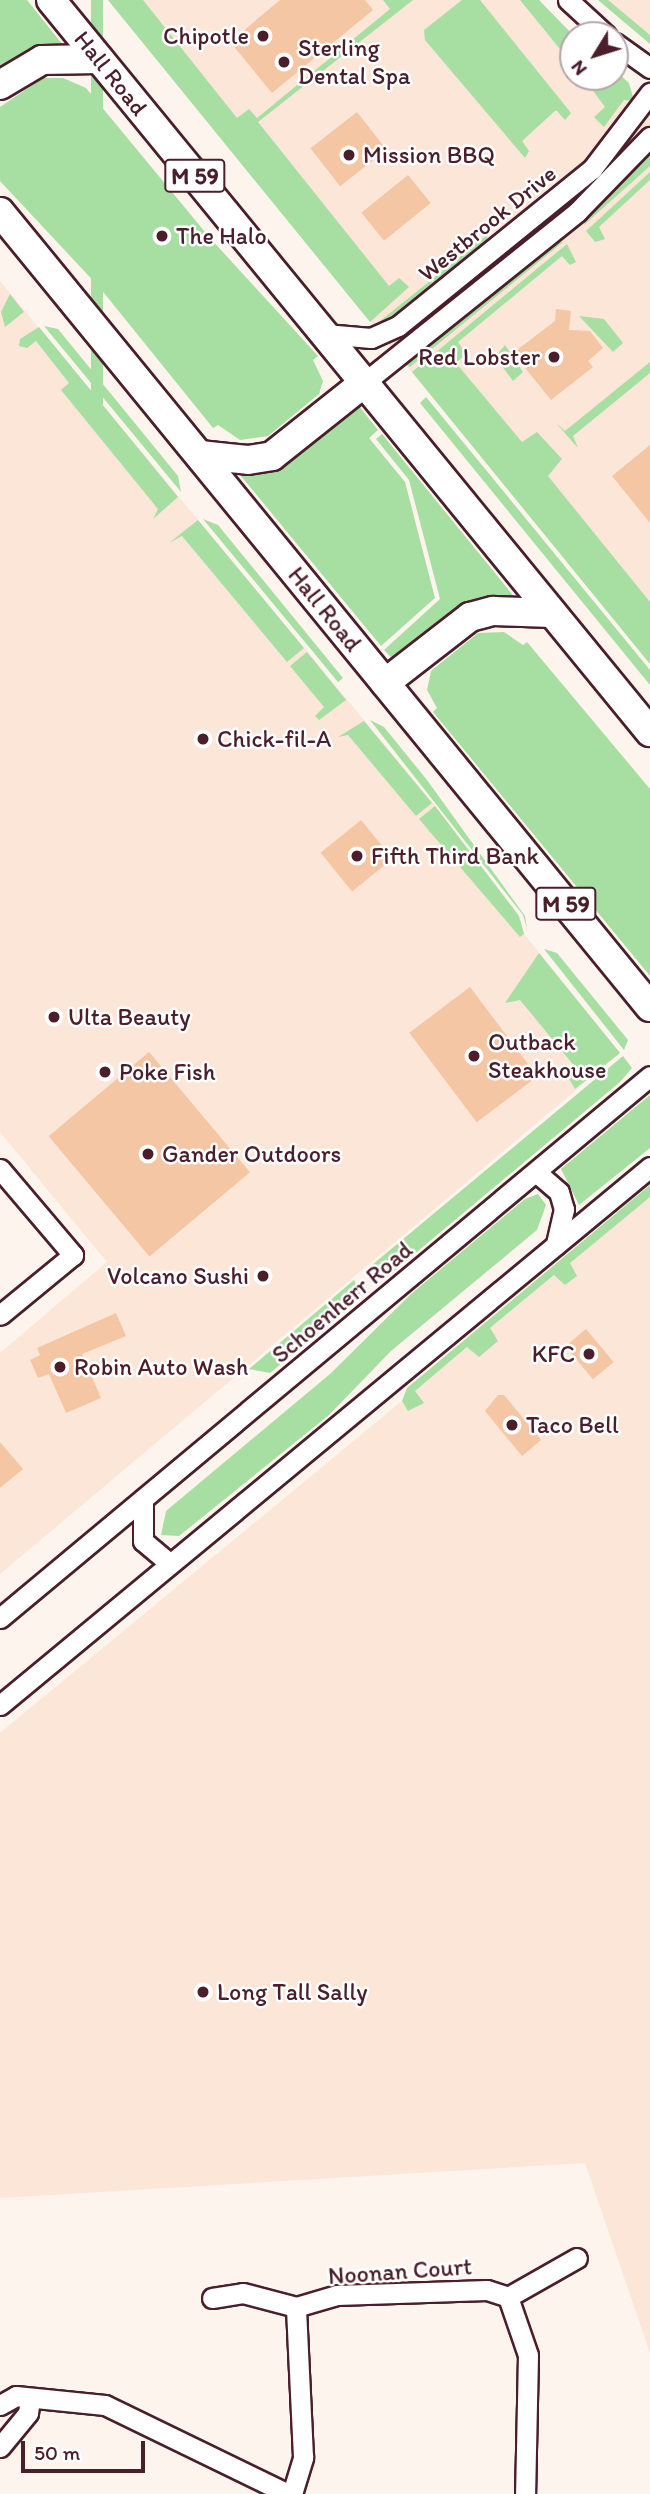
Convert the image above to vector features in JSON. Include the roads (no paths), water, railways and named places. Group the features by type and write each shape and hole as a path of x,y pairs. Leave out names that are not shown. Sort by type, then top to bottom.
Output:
{"highway":[{"name":"Hall Road","path":"51,0 650,732"},
{"path":"0,86 42,60 99,59"},
{"name":"Hall Road","path":"0,212 650,1007"},
{"path":"200,456 248,460 272,456 365,382"},
{"path":"385,683 470,617 493,611 552,613"}],"street":[{"path":"568,0 591,21"},
{"path":"629,53 650,68"},
{"name":"Westbrook Drive","path":"325,334 370,338 398,326 592,169 650,93"},
{"name":"Westbrook Drive","path":"365,382 577,212 650,137"},
{"name":"Schoenherr Road","path":"0,1618 650,1076"},
{"path":"0,1705 650,1167"},
{"path":"0,1169 72,1255 0,1315"},
{"path":"536,1172 559,1192 564,1209 556,1245"},
{"path":"143,1499 143,1541 170,1564"},
{"path":"525,2494 528,2355 508,2297 577,2258"},
{"name":"Noonan Court","path":"296,2307 337,2295 487,2290 508,2297"},
{"path":"0,2404 16,2396 106,2405 290,2494 303,2457 296,2307 243,2293 212,2298"},
{"path":"0,2447 28,2413 30,2399"}],"place":[{"name":"Chipotle","path":"263,36"},
{"name":"Sterling Dental Spa","path":"284,62"},
{"name":"Mission BBQ","path":"349,155"},
{"name":"The Halo","path":"162,236"},
{"name":"Red Lobster","path":"554,357"},
{"name":"Chick-fil-A","path":"203,739"},
{"name":"Fifth Third Bank","path":"357,856"},
{"name":"Ulta Beauty","path":"54,1017"},
{"name":"Outback Steakhouse","path":"474,1056"},
{"name":"Poke Fish","path":"105,1072"},
{"name":"Gander Outdoors","path":"148,1154"},
{"name":"Volcano Sushi","path":"263,1276"},
{"name":"KFC","path":"589,1354"},
{"name":"Robin Auto Wash","path":"60,1367"},
{"name":"Taco Bell","path":"512,1425"},
{"name":"Long Tall Sally","path":"203,1992"}]}
